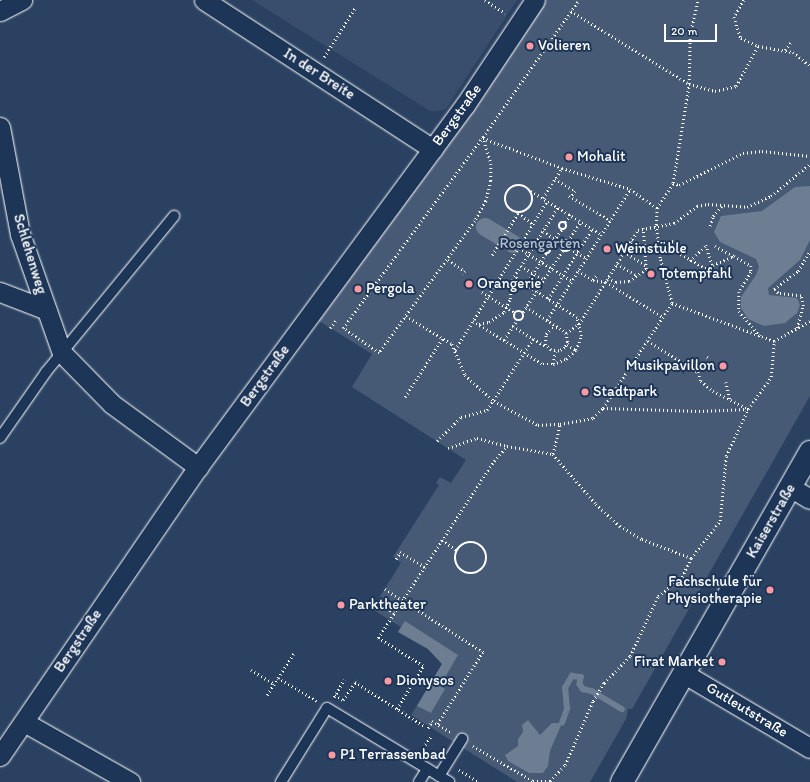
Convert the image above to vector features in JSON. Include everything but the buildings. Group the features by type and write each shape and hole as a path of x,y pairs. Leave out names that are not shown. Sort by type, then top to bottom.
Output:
{"street":[{"path":"0,11 22,0"},
{"name":"In der Breite","path":"204,0 316,71 433,149"},
{"name":"Bergstraße","path":"0,756 198,467 433,149 536,0"},
{"name":"Schlehenweg","path":"0,127 20,234 62,353 112,404 198,467"},
{"name":"Schlehenweg","path":"0,292 47,310"},
{"name":"Kaiserstraße","path":"622,782 810,452"},
{"path":"790,487 810,499"},
{"name":"Gutleutstraße","path":"683,673 810,748"},
{"path":"24,722 130,782"}],"lane":[{"path":"0,438 46,372 174,216"},
{"path":"281,782 327,708 448,782"},
{"path":"439,776 462,739"},
{"path":"419,782 427,769"}],"path":[{"path":"485,0 504,12"},
{"path":"483,137 491,164 491,181 486,201 448,260 378,352 342,327 483,137 579,0"},
{"path":"406,316 452,344 465,375 494,401 538,425 560,424 593,418 603,408 672,303 660,258 656,225 657,208 673,183 689,84 690,34 698,0"},
{"path":"744,0 734,16 741,38 758,46 793,52 810,66"},
{"path":"316,71 354,8"},
{"path":"572,11 689,84 715,91 736,86 758,46"},
{"path":"785,50 790,43"},
{"path":"483,137 562,168 630,189 657,208"},
{"path":"673,183 679,185 742,153 762,151 810,156"},
{"path":"566,332 579,324 638,230 656,225 674,223 697,206 747,207 771,196 810,164"},
{"path":"543,198 562,168"},
{"path":"555,179 565,186 575,190 570,197 610,220"},
{"path":"533,224 508,206 506,194 517,186 529,190 543,198 601,234"},
{"path":"550,187 554,189"},
{"path":"547,320 630,189"},
{"path":"492,255 518,213 530,206 532,198 529,190"},
{"path":"455,350 547,201"},
{"path":"710,226 713,216 722,206"},
{"path":"479,324 498,317 507,307 514,277 558,207"},
{"path":"526,284 546,253 545,247 549,247 562,229 566,227 565,222 570,215"},
{"path":"561,243 568,241 581,221"},
{"path":"548,299 592,228"},
{"path":"608,278 616,282 629,281 639,277 647,266 643,228"},
{"path":"543,231 561,243 563,250"},
{"path":"632,240 645,248"},
{"path":"568,241 571,243 570,249"},
{"path":"659,242 676,241"},
{"path":"659,242 705,268 734,256"},
{"path":"690,260 706,245 712,265"},
{"path":"715,246 751,266 751,272 740,292 739,310 762,338"},
{"path":"519,248 572,281"},
{"path":"504,340 517,320 523,318 523,312 563,250 570,249 586,258"},
{"path":"797,328 803,306 801,296 778,293 774,289 798,271 810,251"},
{"path":"624,252 647,266"},
{"path":"448,260 465,271 463,274"},
{"path":"617,264 639,277"},
{"path":"521,266 544,280"},
{"path":"578,271 594,280 606,282 663,317"},
{"path":"594,280 597,274"},
{"path":"473,321 543,364 553,364 566,360 576,350 581,336 577,318 514,277"},
{"path":"482,292 516,313 523,312"},
{"path":"672,303 729,322 762,338 774,341 810,320"},
{"path":"526,307 566,332"},
{"path":"516,313 517,320"},
{"path":"330,328 335,322"},
{"path":"513,326 555,351 562,350 567,345 566,332"},
{"path":"548,348 544,341 546,334 552,328 559,328"},
{"path":"405,397 442,339"},
{"path":"437,441 462,417 487,410 533,339"},
{"path":"648,341 698,372 701,381 730,400 748,409"},
{"path":"428,728 432,721 438,724 533,781 550,781 565,765 592,701 630,656 658,596 682,577 691,558 720,521 726,456 748,409 771,377 774,341"},
{"path":"567,345 576,350"},
{"path":"553,364 555,351"},
{"path":"726,382 730,400"},
{"path":"603,408 698,411 748,409"},
{"path":"553,454 560,424"},
{"path":"448,448 477,438 508,446 553,454 596,504 620,526 642,539 691,558"},
{"path":"397,709 423,666 378,638 494,461 508,446"},
{"path":"442,540 457,550"},
{"path":"471,542 482,546 487,556 485,566 478,573 463,572 455,560 457,550 471,542"},
{"path":"396,559 400,552 425,567"},
{"path":"385,589 483,652 438,724"},
{"path":"376,601 394,613"},
{"path":"267,695 294,653"},
{"path":"251,670 274,684"},
{"path":"278,678 320,704"},
{"path":"344,680 335,695 343,700 356,681 424,726"},
{"path":"423,748 431,736"},
{"path":"447,763 478,782"}],"shaded area":[{"path":"252,0 517,0 446,109 430,111"},
{"path":"810,186 810,240 800,260 768,288 769,295 797,298 800,305 797,313 785,323 764,326 748,319 741,308 741,297 756,275 759,267 756,259 720,242 714,232 721,216 762,211 795,187"},
{"path":"405,621 458,655 440,686 445,689 431,713 417,706 442,664 428,649 398,632"},
{"path":"528,720 540,735 552,723 562,723 550,751 548,766 543,773 529,773 508,761 505,755 518,746 518,739 523,732 522,725"}],"green space":[{"name":"Stadtpark","path":"547,0 810,0 810,396 632,709 628,709 626,719 590,782 517,782 411,715 442,664 428,649 398,632 401,627 372,609 401,563 393,557 439,485 436,483 440,477 451,483 466,460 352,387 372,354 319,321 472,110"}],"waterway":[{"path":"485,227 513,244"},
{"path":"562,723 567,709 565,688 572,676 581,677 580,684 583,689 592,691 622,709"}],"place":[{"name":"Volieren","path":"530,46"},
{"name":"Mohalit","path":"569,157"},
{"name":"Weinstüble","path":"607,249"},
{"name":"Totempfahl","path":"651,274"},
{"name":"Orangerie","path":"469,284"},
{"name":"Pergola","path":"358,289"},
{"name":"Musikpavillon","path":"723,366"},
{"name":"Stadtpark","path":"585,392"},
{"name":"Fachschule für Physiotherapie","path":"770,590"},
{"name":"Parktheater","path":"341,605"},
{"name":"Firat Market","path":"722,662"},
{"name":"Dionysos","path":"388,681"},
{"name":"P1 Terrassenbad","path":"332,755"}],"park label":[{"name":"Rosengarten","path":"540,244"}]}
